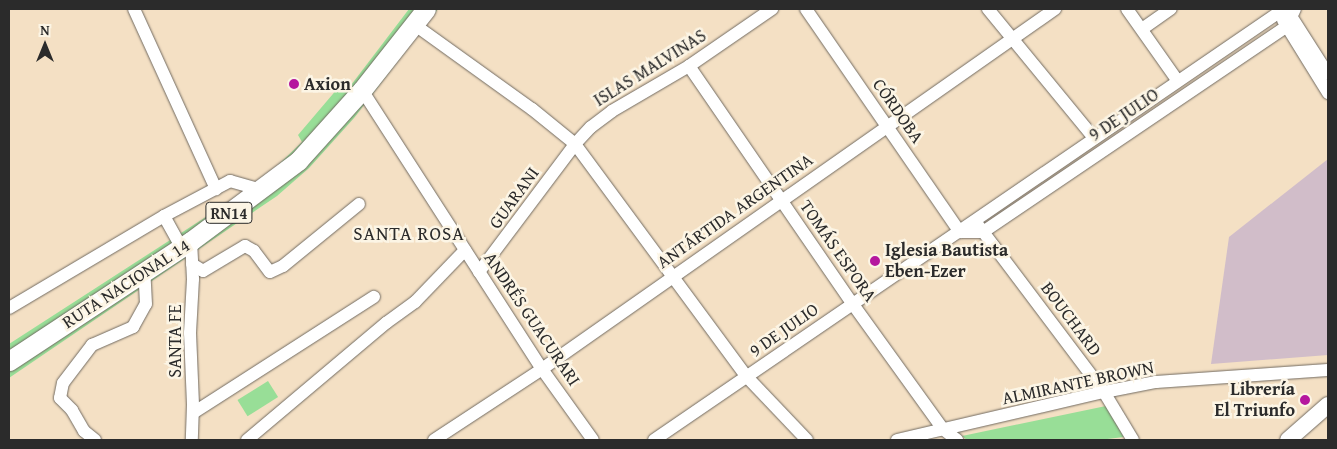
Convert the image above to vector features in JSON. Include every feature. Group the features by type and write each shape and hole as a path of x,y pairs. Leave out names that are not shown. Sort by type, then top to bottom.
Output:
{"highway":[{"name":"RUTA NACIONAL 14","path":"9,361 186,244 261,190 309,150 362,90 426,9"}],"main road":[{"path":"1288,440 1326,410"}],"street":[{"path":"134,9 216,188"},
{"name":"ISLAS MALVINAS","path":"575,144 612,112 689,66 772,9"},
{"name":"CÓRDOBA","path":"806,9 960,232"},
{"path":"988,9 1094,138"},
{"name":"ANTÁRTIDA ARGENTINA","path":"434,440 542,369 671,276 1055,9"},
{"path":"1127,9 1177,80"},
{"path":"1142,29 1171,9"},
{"path":"1286,13 1328,74"},
{"path":"1286,13 1328,93"},
{"name":"9 DE JULIO","path":"979,226 1094,138 1177,80 1286,13"},
{"name":"9 DE JULIO","path":"979,226 1286,13"},
{"path":"415,25 532,109 575,144 747,377 807,440"},
{"name":"TOMÁS ESPORA","path":"689,66 852,303 943,429 957,440"},
{"name":"ANDRÉS GUACURARI","path":"362,90 542,369 593,440"},
{"name":"GUARANI","path":"479,272 575,144"},
{"path":"9,308 164,216 230,181 261,190"},
{"path":"192,264 204,271 245,246 254,251 270,272 283,266 359,204"},
{"path":"164,216 186,244"},
{"path":"960,232 979,226"},
{"name":"BOUCHARD","path":"979,226 1104,392 1133,440"},
{"name":"9 DE JULIO","path":"654,440 852,303 960,232"},
{"name":"SANTA FE","path":"186,244 192,264 190,333 193,413 192,440"},
{"path":"247,440 386,323 415,302 465,250"},
{"path":"95,440 84,431 72,410 60,398 62,383 92,346 133,327 146,304 144,271"},
{"path":"193,413 374,297"},
{"name":"ALMIRANTE BROWN","path":"897,440 1104,392 1156,382 1328,370"}],"shaded area":[{"path":"1328,159 1328,355 1211,364 1229,237"}],"green space":[{"path":"409,9 438,9 354,118 309,168 277,196 9,378 9,344 229,202 277,166 302,142 298,135 338,88 348,89"},
{"path":"268,381 278,397 248,416 237,400"},
{"path":"1106,406 1124,437 1099,440 967,440 962,436"}],"place":[{"name":"Axion","path":"294,84"},
{"name":"Iglesia Bautista Eben-Ezer","path":"875,261"},
{"name":"Librería El Triunfo","path":"1305,400"}],"district":[{"name":"SANTA ROSA","path":"409,234"}]}
